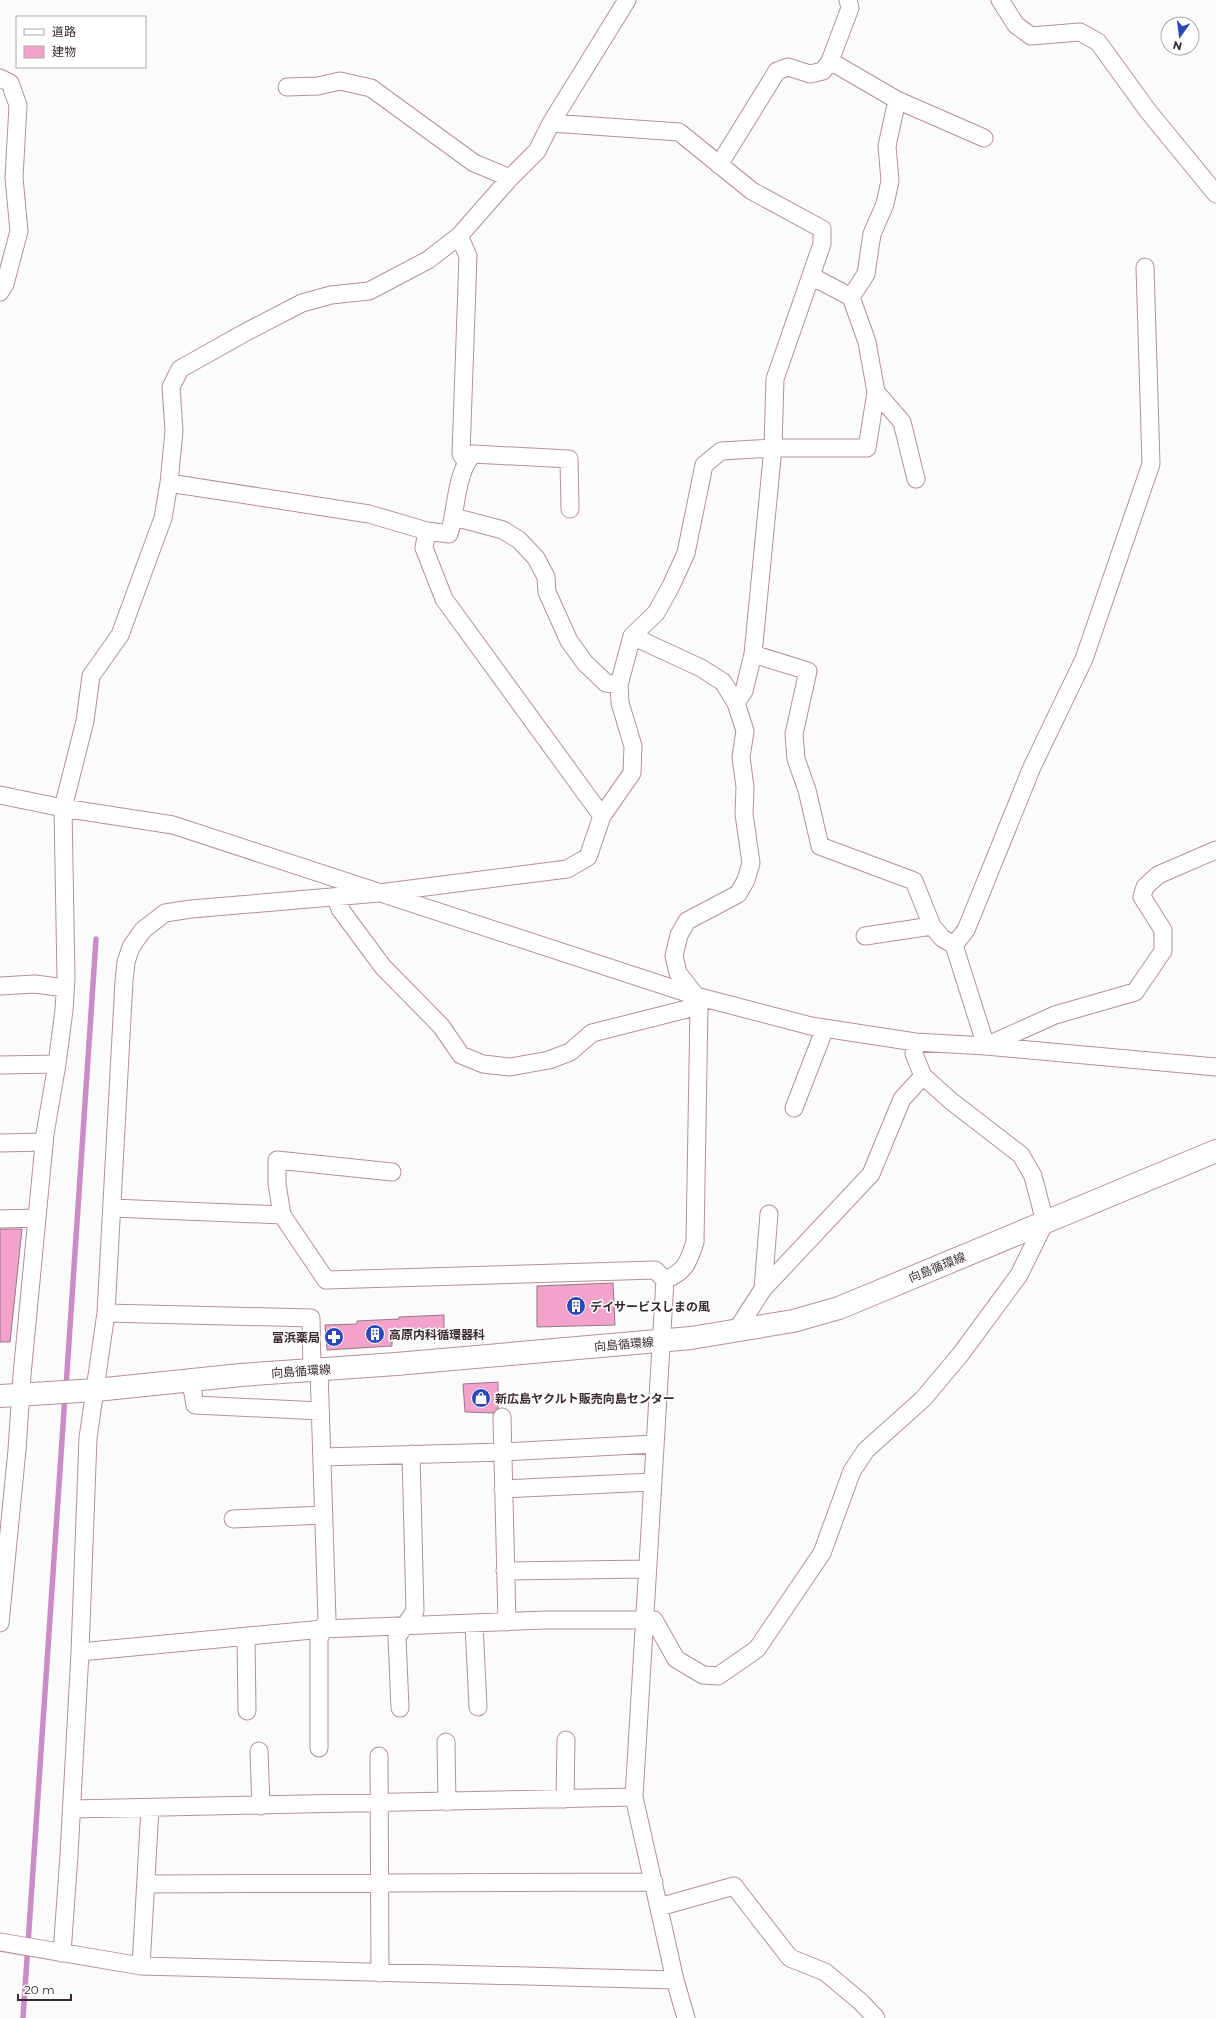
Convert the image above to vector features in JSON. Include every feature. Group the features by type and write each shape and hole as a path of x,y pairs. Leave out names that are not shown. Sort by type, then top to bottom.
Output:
{"main road":[{"name":"向島循環線","path":"18,1394 191,1382 241,1375 660,1341 736,1331 793,1321 839,1308 1216,1151"}],"street":[{"path":"0,1623 4,1537 17,1450 18,1394 44,1142 58,1064 65,988 63,808 85,721 91,676 120,635 163,518 169,483 174,431 171,387 180,369 246,332 302,303 331,294 369,291 428,260 459,236 510,178 537,151 551,123 628,0"},
{"path":"719,165 777,71 788,67 810,74 823,71 830,61 850,8 848,0"},
{"path":"1000,0 1016,25 1031,36 1080,32 1098,42 1148,112 1216,194"},
{"path":"830,61 897,100 984,138"},
{"path":"0,78 10,83 18,105 14,178 19,231 5,284 0,292"},
{"path":"287,87 318,86 340,81 371,88 474,163 510,178"},
{"path":"851,297 866,274 872,234 885,204 890,181 887,146 897,100"},
{"path":"551,123 679,132 752,191 822,229 822,244 775,379 773,448 753,654 744,692 736,703"},
{"path":"459,236 468,256 461,454 466,462"},
{"path":"954,945 966,930 1032,767 1084,659 1151,464 1145,267"},
{"path":"62,1953 72,1809 80,1652 88,1438 92,1390 106,1313 126,962 131,946 143,930 165,914 191,908 379,893 531,872 567,869 588,857 602,816 632,773 633,746 620,703 620,685 632,636 656,613 671,586 686,552 704,465 721,451 773,448 867,448 876,392 867,342 851,297 810,276"},
{"path":"876,392 902,422 916,479"},
{"path":"169,483 369,514 428,531 449,534 454,517 462,471 466,462 473,454 569,459 570,508"},
{"path":"454,517 503,530 520,540 536,558 546,577 547,592 569,641 585,663 606,683 620,685"},
{"path":"428,531 424,548 444,599 602,816"},
{"path":"632,636 701,668 723,682 736,703 745,731 741,757 745,787 744,814 751,863 746,880 738,894 687,922 679,935 674,956 678,972 697,1001 695,1242 688,1263 678,1275 665,1280"},
{"path":"753,654 808,671 794,734 796,759 807,790 820,846 914,881 932,926 942,938 954,945 986,1046"},
{"path":"0,795 63,808 173,825 697,1001 825,1028 915,1042 986,1046 1216,1067"},
{"path":"986,1046 1055,1015 1135,992 1163,951 1162,930 1142,897 1145,887 1158,875 1216,850"},
{"path":"336,897 340,909 383,967 441,1026 461,1055 483,1064 510,1067 549,1060 570,1052 592,1033 697,1001"},
{"path":"865,936 932,926"},
{"path":"0,986 35,984 65,988"},
{"path":"794,1108 825,1028"},
{"path":"80,1652 324,1628 405,1627 545,1620 654,1620 676,1659 703,1675 718,1676 757,1649 822,1553 852,1471 866,1450 923,1399 960,1355 1019,1275 1045,1222 1033,1176 1022,1155 951,1102 923,1076 914,1054 915,1042"},
{"path":"0,1065 58,1064"},
{"path":"736,1331 763,1289 871,1174 902,1099 923,1076"},
{"path":"0,1143 44,1142"},
{"path":"392,1172 277,1160 277,1184 282,1215 326,1280 655,1270 665,1280 660,1341 634,1797 660,1907 675,1980 686,2018"},
{"path":"112,1208 282,1215"},
{"path":"763,1289 769,1214"},
{"path":"0,1219 37,1218"},
{"path":"106,1313 311,1318 320,1411 327,1619 319,1639 319,1748"},
{"path":"191,1382 195,1405 320,1411"},
{"path":"502,1418 506,1622"},
{"path":"322,1457 502,1452 654,1444"},
{"path":"400,1708 397,1637 415,1612 411,1454"},
{"path":"504,1489 652,1482"},
{"path":"233,1519 324,1515"},
{"path":"505,1571 647,1569"},
{"path":"474,1624 478,1707"},
{"path":"246,1636 247,1711"},
{"path":"565,1799 566,1740"},
{"path":"446,1742 447,1802"},
{"path":"258,1751 261,1806"},
{"path":"379,1756 380,1973"},
{"path":"72,1809 634,1797"},
{"path":"141,1966 150,1808"},
{"path":"146,1884 654,1882"},
{"path":"660,1907 734,1886 790,1958 825,1972 861,2002 876,2018"},
{"path":"0,1942 141,1966 675,1980"}],"building":[{"path":"0,1229 22,1229 10,1342 0,1342"},
{"name":"デイサービスしまの風","path":"613,1283 615,1325 537,1327 537,1286"},
{"path":"444,1315 444,1337 420,1339 418,1334 392,1334 392,1346 327,1350 325,1325 357,1324 357,1321 399,1319 399,1317"},
{"name":"新広島ヤクルト販売向島センター","path":"498,1382 498,1408 493,1413 465,1412 463,1384"}],"waterway":[{"path":"66,1387 96,939"},
{"path":"23,2018 65,1396"}],"place":[{"name":"デイサービスしまの風","path":"576,1306"},
{"name":"高原内科循環器科","path":"375,1334"},
{"name":"富浜薬局","path":"334,1337"},
{"name":"新広島ヤクルト販売向島センター","path":"481,1398"}]}
